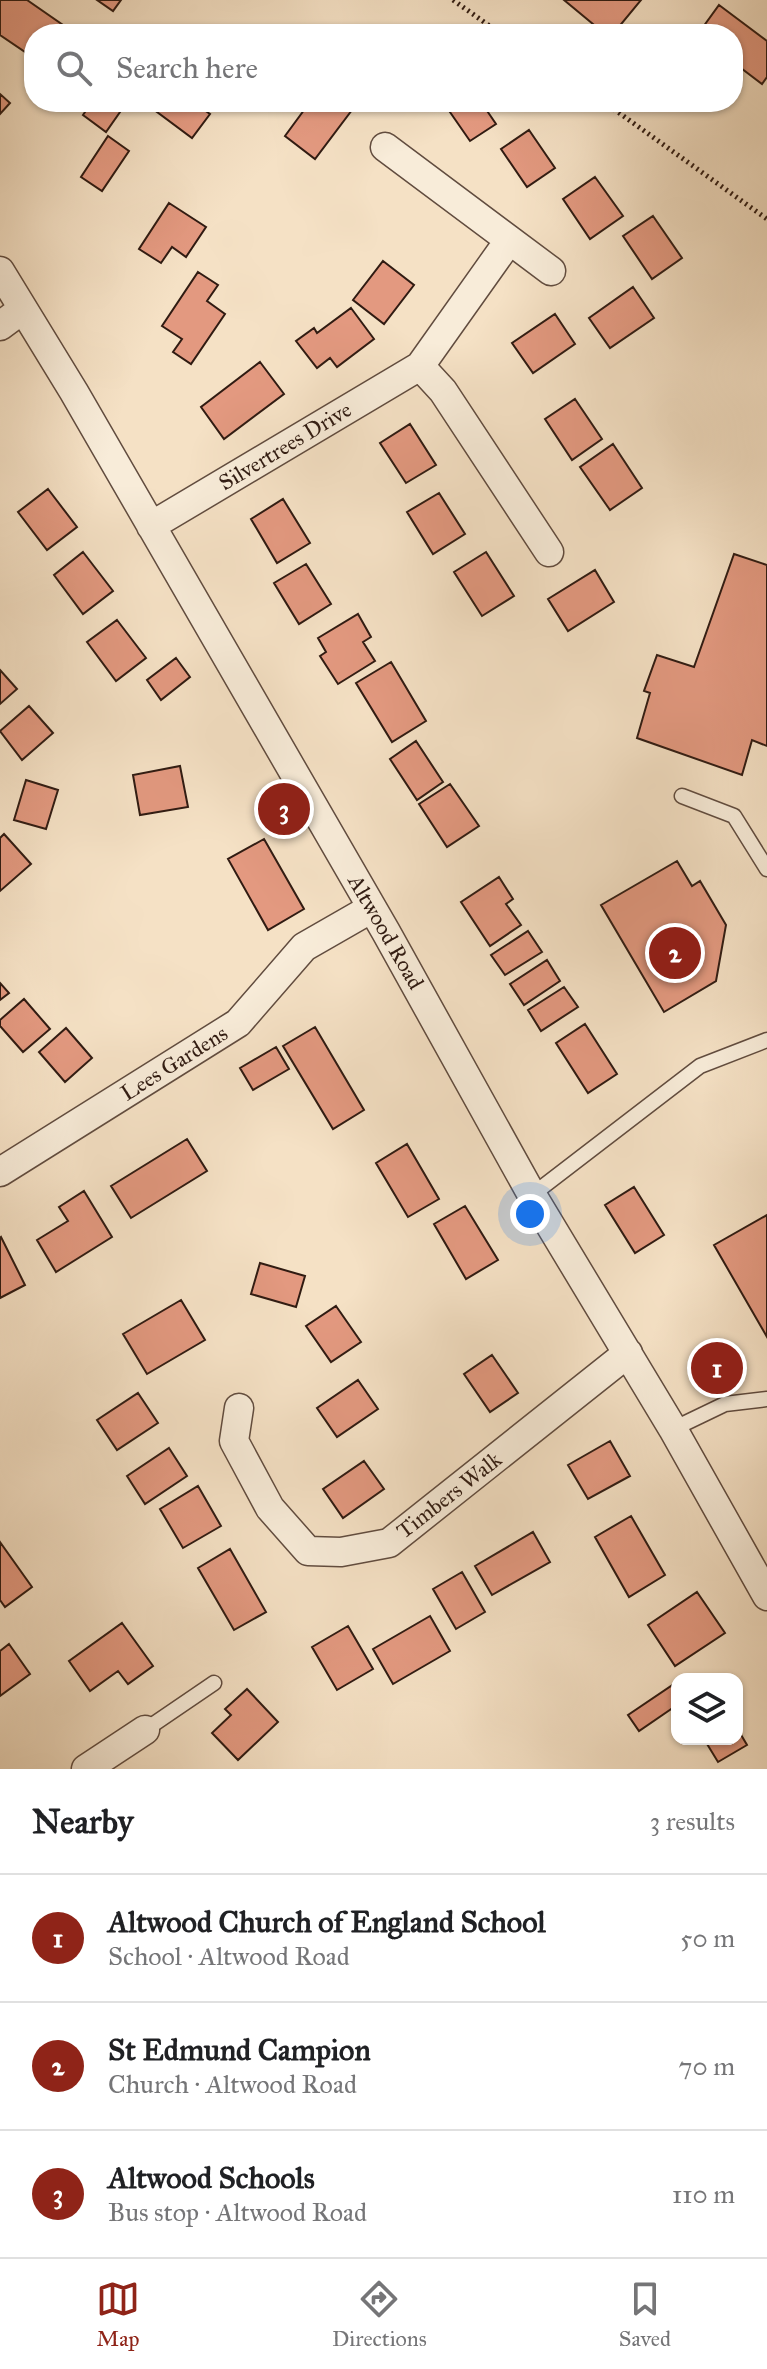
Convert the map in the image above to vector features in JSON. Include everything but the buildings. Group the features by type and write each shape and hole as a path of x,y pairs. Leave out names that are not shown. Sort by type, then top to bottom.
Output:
{"street":[{"path":"385,147 508,242 551,271"},
{"name":"Silvertrees Drive","path":"151,526 420,366 508,242"},
{"name":"Altwood Road","path":"0,271 151,526 372,908 532,1195 673,1429 767,1596"},
{"path":"0,326 23,309"},
{"path":"420,366 443,391 549,552"},
{"name":"Lees Gardens","path":"2,1167 238,1023 304,947 372,908"},
{"name":"Timbers Walk","path":"239,1408 234,1441 270,1508 308,1551 341,1552 389,1543 628,1353"},
{"path":"86,1769 145,1730"}],"lane":[{"path":"682,796 734,816 767,869"},
{"path":"532,1195 700,1066 767,1040"},
{"path":"673,1429 725,1404 767,1399"},
{"path":"145,1730 214,1683"}],"path":[{"path":"453,0 487,24"},
{"path":"618,112 767,219"}],"place":[{"name":"Altwood Schools","path":"284,809"},
{"name":"St Edmund Campion","path":"675,953"},
{"name":"Altwood Church of England School","path":"717,1368"}]}
